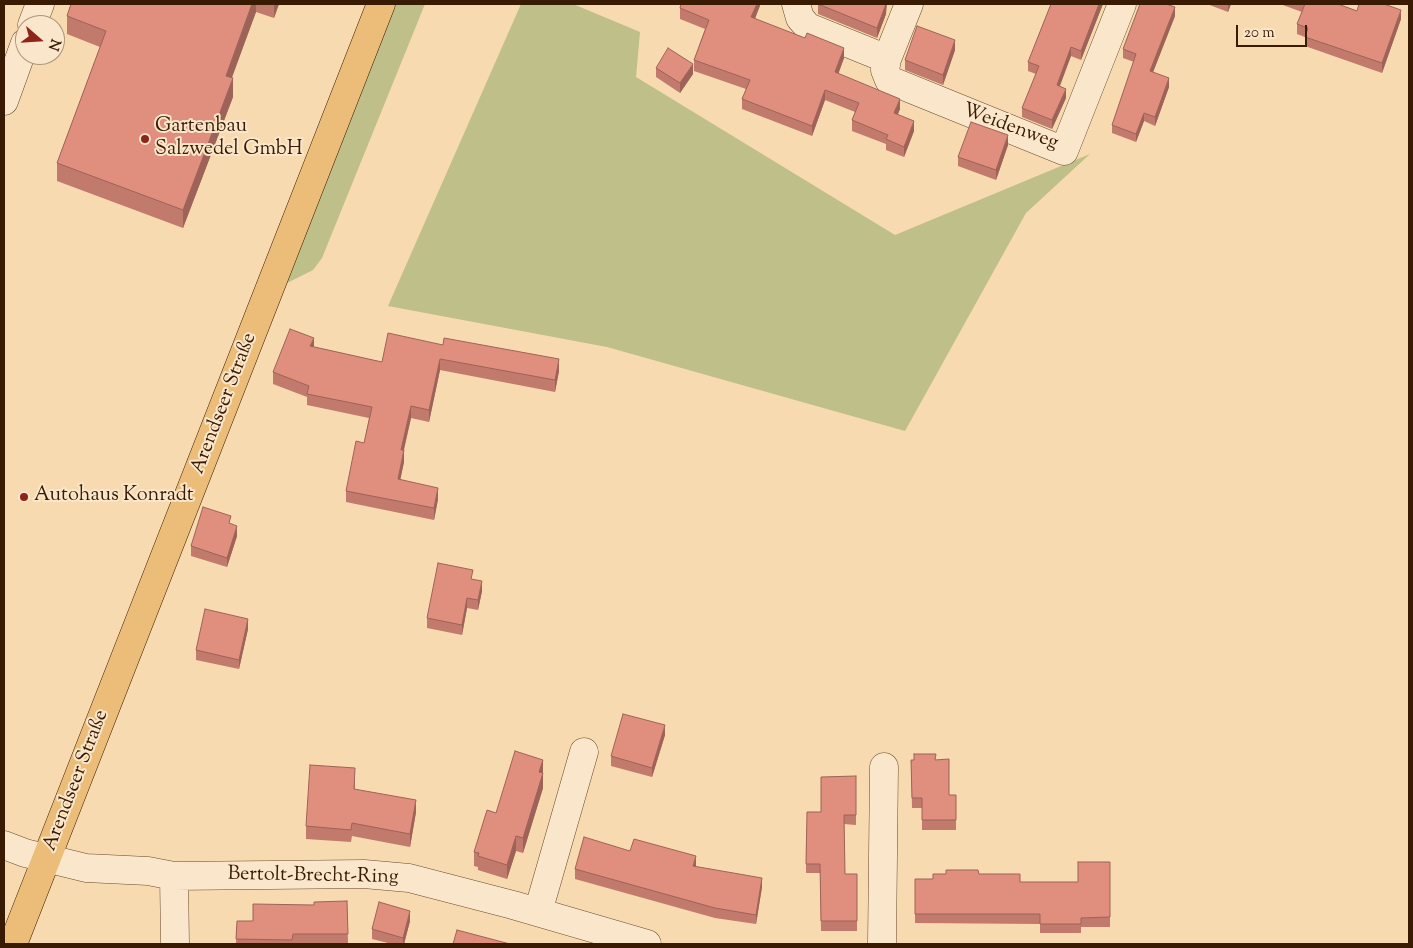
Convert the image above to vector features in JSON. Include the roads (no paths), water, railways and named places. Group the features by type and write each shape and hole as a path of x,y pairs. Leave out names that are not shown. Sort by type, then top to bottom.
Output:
{"main road":[{"name":"Arendseer Straße","path":"13,944 381,4"}],"street":[{"path":"796,4 800,18 808,27 887,59 909,4"},
{"name":"Weidenweg","path":"887,59 885,70 889,80 901,87 1064,151 1122,4"},
{"path":"4,101 17,65"},
{"path":"538,912 584,752"},
{"path":"882,944 884,767"},
{"name":"Bertolt-Brecht-Ring","path":"4,845 46,859 86,868 148,871 174,876 390,876 428,882 647,944"},
{"path":"174,876 174,944"}],"place":[{"name":"Gartenbau Salzwedel GmbH","path":"145,139"},
{"name":"Autohaus Konradt","path":"24,497"}]}
